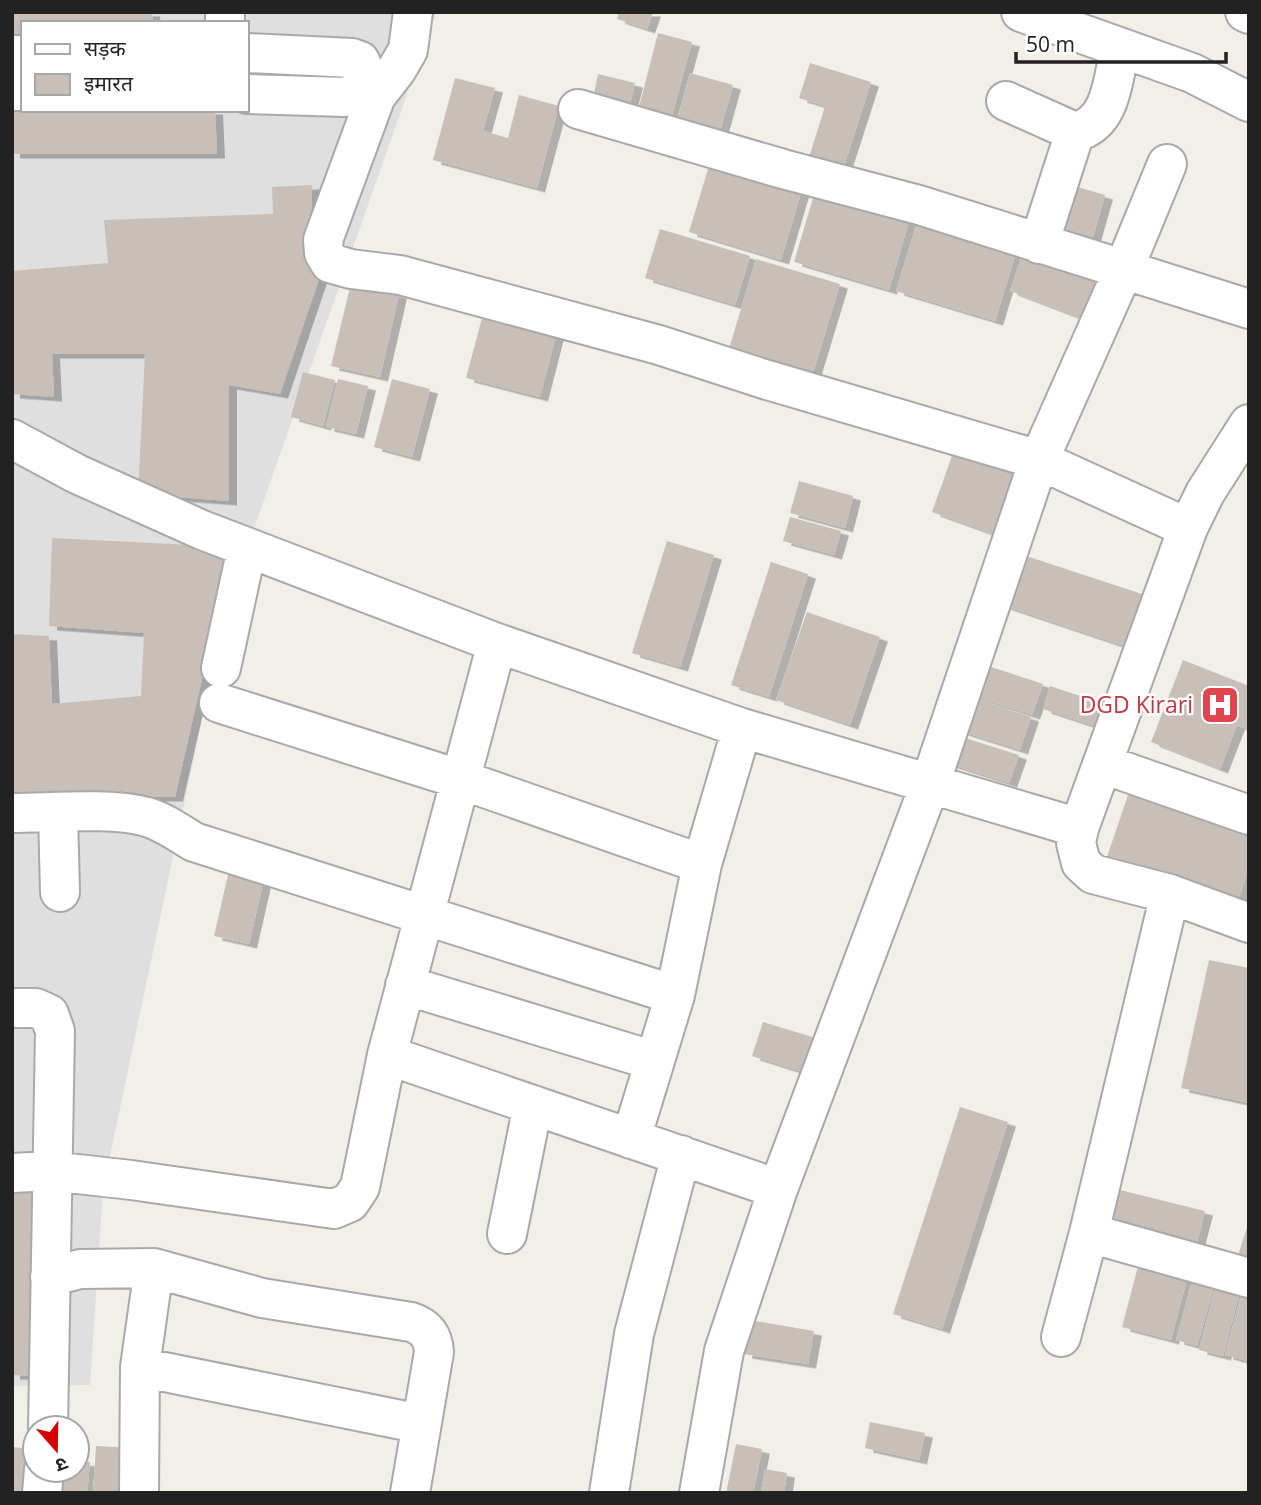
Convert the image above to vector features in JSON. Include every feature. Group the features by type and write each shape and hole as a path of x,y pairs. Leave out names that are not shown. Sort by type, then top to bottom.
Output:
{"street":[{"path":"248,93 345,97 369,92 397,69 408,50 413,12"},
{"path":"1021,12 1192,74 1249,102"},
{"path":"1006,101 1075,132 1082,131 1099,119 1108,102 1120,48"},
{"path":"248,52 352,58 360,61 365,71 365,83 369,92 323,240 324,253 330,263 351,269 400,275 659,345 764,379 1039,460 1188,528"},
{"path":"578,109 783,169 919,205 1249,309"},
{"path":"1039,244 1075,132"},
{"path":"699,1493 724,1351 778,1189 930,784 1039,460 1167,164"},
{"path":"1249,424 1205,493 1188,528 1079,828 1076,844 1081,863 1093,874 1170,894 1249,923"},
{"path":"20,447 202,530 497,643 742,729 1079,828"},
{"path":"247,548 220,685 459,779 702,864"},
{"path":"12,1173 51,1171 334,1209 350,1202 360,1187 387,1055 497,643"},
{"path":"631,1139 675,995 702,864 742,729"},
{"path":"1103,764 1249,815"},
{"path":"12,813 121,812 147,816 166,824 194,842 675,995"},
{"path":"58,813 60,892"},
{"path":"1061,1337 1089,1233 1170,894"},
{"path":"405,985 655,1061"},
{"path":"12,1008 36,1008 49,1014 55,1031 48,1414"},
{"path":"387,1055 778,1189"},
{"path":"507,1234 533,1105"},
{"path":"609,1493 634,1334 681,1155"},
{"path":"1089,1233 1249,1278"},
{"path":"50,1277 80,1269 154,1268 262,1298 422,1326 433,1341 434,1352 410,1493"},
{"path":"139,1493 140,1367 154,1268"},
{"path":"140,1367 421,1424"}],"shaded area":[{"path":"12,12 436,12 247,548 201,724 103,1189 90,1385 12,1386"}],"building":[{"path":"12,12 152,12 153,21 21,21 21,38 12,39"},
{"path":"619,12 653,12 647,29 617,19"},
{"path":"658,33 692,42 671,119 638,111"},
{"path":"810,63 871,82 841,175 807,164 825,106 799,98"},
{"path":"690,73 733,85 719,135 676,124"},
{"path":"598,74 635,83 628,111 592,103"},
{"path":"455,78 495,88 483,131 508,138 519,95 559,106 537,188 433,160"},
{"path":"12,108 21,110 21,112 215,112 217,154 12,154"},
{"path":"711,159 803,186 781,260 689,232"},
{"path":"1064,183 1105,195 1089,251 1048,239"},
{"path":"312,185 311,255 324,264 280,394 229,385 229,501 138,494 145,354 52,354 54,397 12,394 12,271 108,263 104,220 273,214 272,187"},
{"path":"816,188 911,214 889,290 794,262"},
{"path":"919,216 1018,246 995,321 896,291"},
{"path":"660,229 750,256 735,305 645,278"},
{"path":"1025,247 1099,278 1081,318 1010,291"},
{"path":"756,259 840,284 812,376 728,352"},
{"path":"351,283 399,294 380,377 331,366"},
{"path":"485,307 558,327 540,397 466,378"},
{"path":"303,372 335,380 323,426 291,417"},
{"path":"338,379 368,386 356,434 326,427"},
{"path":"392,379 430,389 412,457 374,447"},
{"path":"958,439 1029,465 1002,537 932,512"},
{"path":"799,481 853,496 845,528 790,513"},
{"path":"790,517 841,531 834,555 783,541"},
{"path":"52,538 232,547 175,797 12,796 12,634 49,636 52,704 141,696 144,633 49,626"},
{"path":"667,541 714,555 680,667 632,653"},
{"path":"1017,553 1145,595 1127,647 999,604"},
{"path":"771,562 808,574 769,697 731,685"},
{"path":"807,612 880,637 850,725 776,700"},
{"path":"1183,660 1249,686 1249,730 1237,725 1220,769 1151,742"},
{"path":"979,663 1043,684 1032,715 969,695"},
{"path":"1050,686 1111,706 1103,729 1043,709"},
{"path":"968,696 1031,717 1020,750 957,730"},
{"path":"956,735 1019,755 1009,783 947,763"},
{"path":"1132,783 1249,821 1249,868 1236,906 1105,863"},
{"path":"230,866 265,874 249,944 214,936"},
{"path":"1209,960 1249,968 1249,1103 1181,1088"},
{"path":"763,1022 822,1040 812,1075 752,1056"},
{"path":"960,1107 1008,1122 942,1329 893,1314"},
{"path":"42,1183 41,1376 12,1375 12,1184"},
{"path":"1108,1187 1205,1211 1194,1254 1098,1230"},
{"path":"1249,1224 1249,1269 1235,1265"},
{"path":"1141,1255 1190,1267 1171,1340 1122,1327"},
{"path":"1194,1274 1216,1280 1197,1346 1176,1340"},
{"path":"1217,1281 1241,1287 1223,1356 1199,1350"},
{"path":"1243,1288 1249,1289 1247,1361 1225,1355"},
{"path":"750,1320 814,1331 808,1364 744,1354"},
{"path":"870,1422 925,1433 919,1460 865,1448"},
{"path":"736,1444 762,1449 753,1493 726,1493"},
{"path":"96,1446 132,1448 129,1493 93,1493"},
{"path":"12,1447 21,1448 21,1484 30,1484 29,1492 12,1491"},
{"path":"765,1469 787,1473 784,1493 761,1493"},
{"path":"47,1484 88,1484 87,1493 46,1493"}],"place":[{"name":"DGD Kirari","path":"1220,705"}]}
